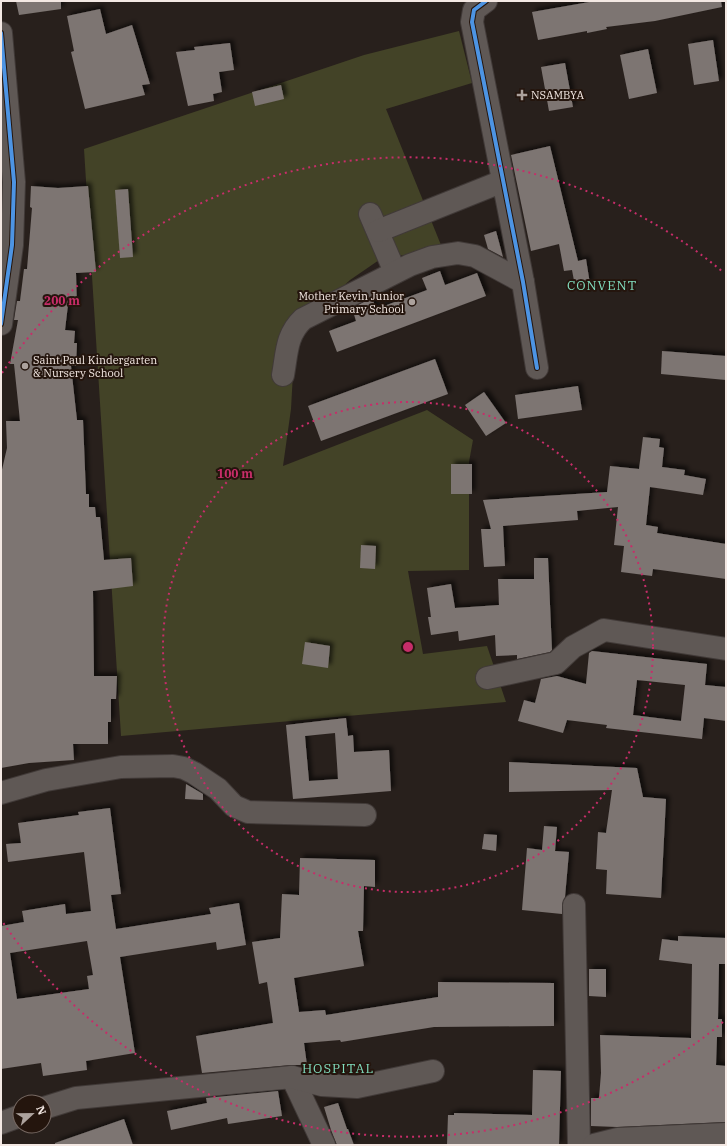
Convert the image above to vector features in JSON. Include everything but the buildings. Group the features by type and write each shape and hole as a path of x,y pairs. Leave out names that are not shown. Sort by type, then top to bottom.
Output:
{"street":[{"path":"486,1 474,10 472,22 523,282 537,368"},
{"path":"1,324 12,245 14,182 2,47"},
{"path":"395,272 374,222 503,181"},
{"path":"283,375 289,336 295,326 303,319 410,264 432,257 458,253 475,256 523,282"},
{"path":"487,678 556,663 573,647 604,630 726,649"},
{"path":"1,793 46,780 122,768 173,766 184,768 194,773 218,789 234,806 248,812 365,815"},
{"path":"574,905 579,1145"},
{"path":"52,1106 76,1098 292,1077 322,1085 357,1087 434,1071"},
{"path":"292,1077 324,1145"},
{"path":"1,1123 12,1119"},
{"path":"594,1145 618,1140 726,1134"}],"shaded area":[{"path":"459,31 472,83 386,109 443,250 382,258 350,280 310,317 294,355 291,409 283,466 427,410 473,440 469,462 469,570 408,571 423,654 487,646 506,702 121,736 84,149 364,55"}],"cycle path":[{"path":"486,1 474,10 472,22 523,282 537,368"},
{"path":"1,33 14,182 12,245 1,324"}],"place":[{"name":"NSAMBYA","path":"522,95"},
{"name":"Mother Kevin Junior Primary School","path":"412,302"},
{"name":"Saint Paul Kindergarten & Nursery School","path":"25,366"}],"district":[{"name":"CONVENT","path":"602,285"},
{"name":"HOSPITAL","path":"338,1068"}]}
